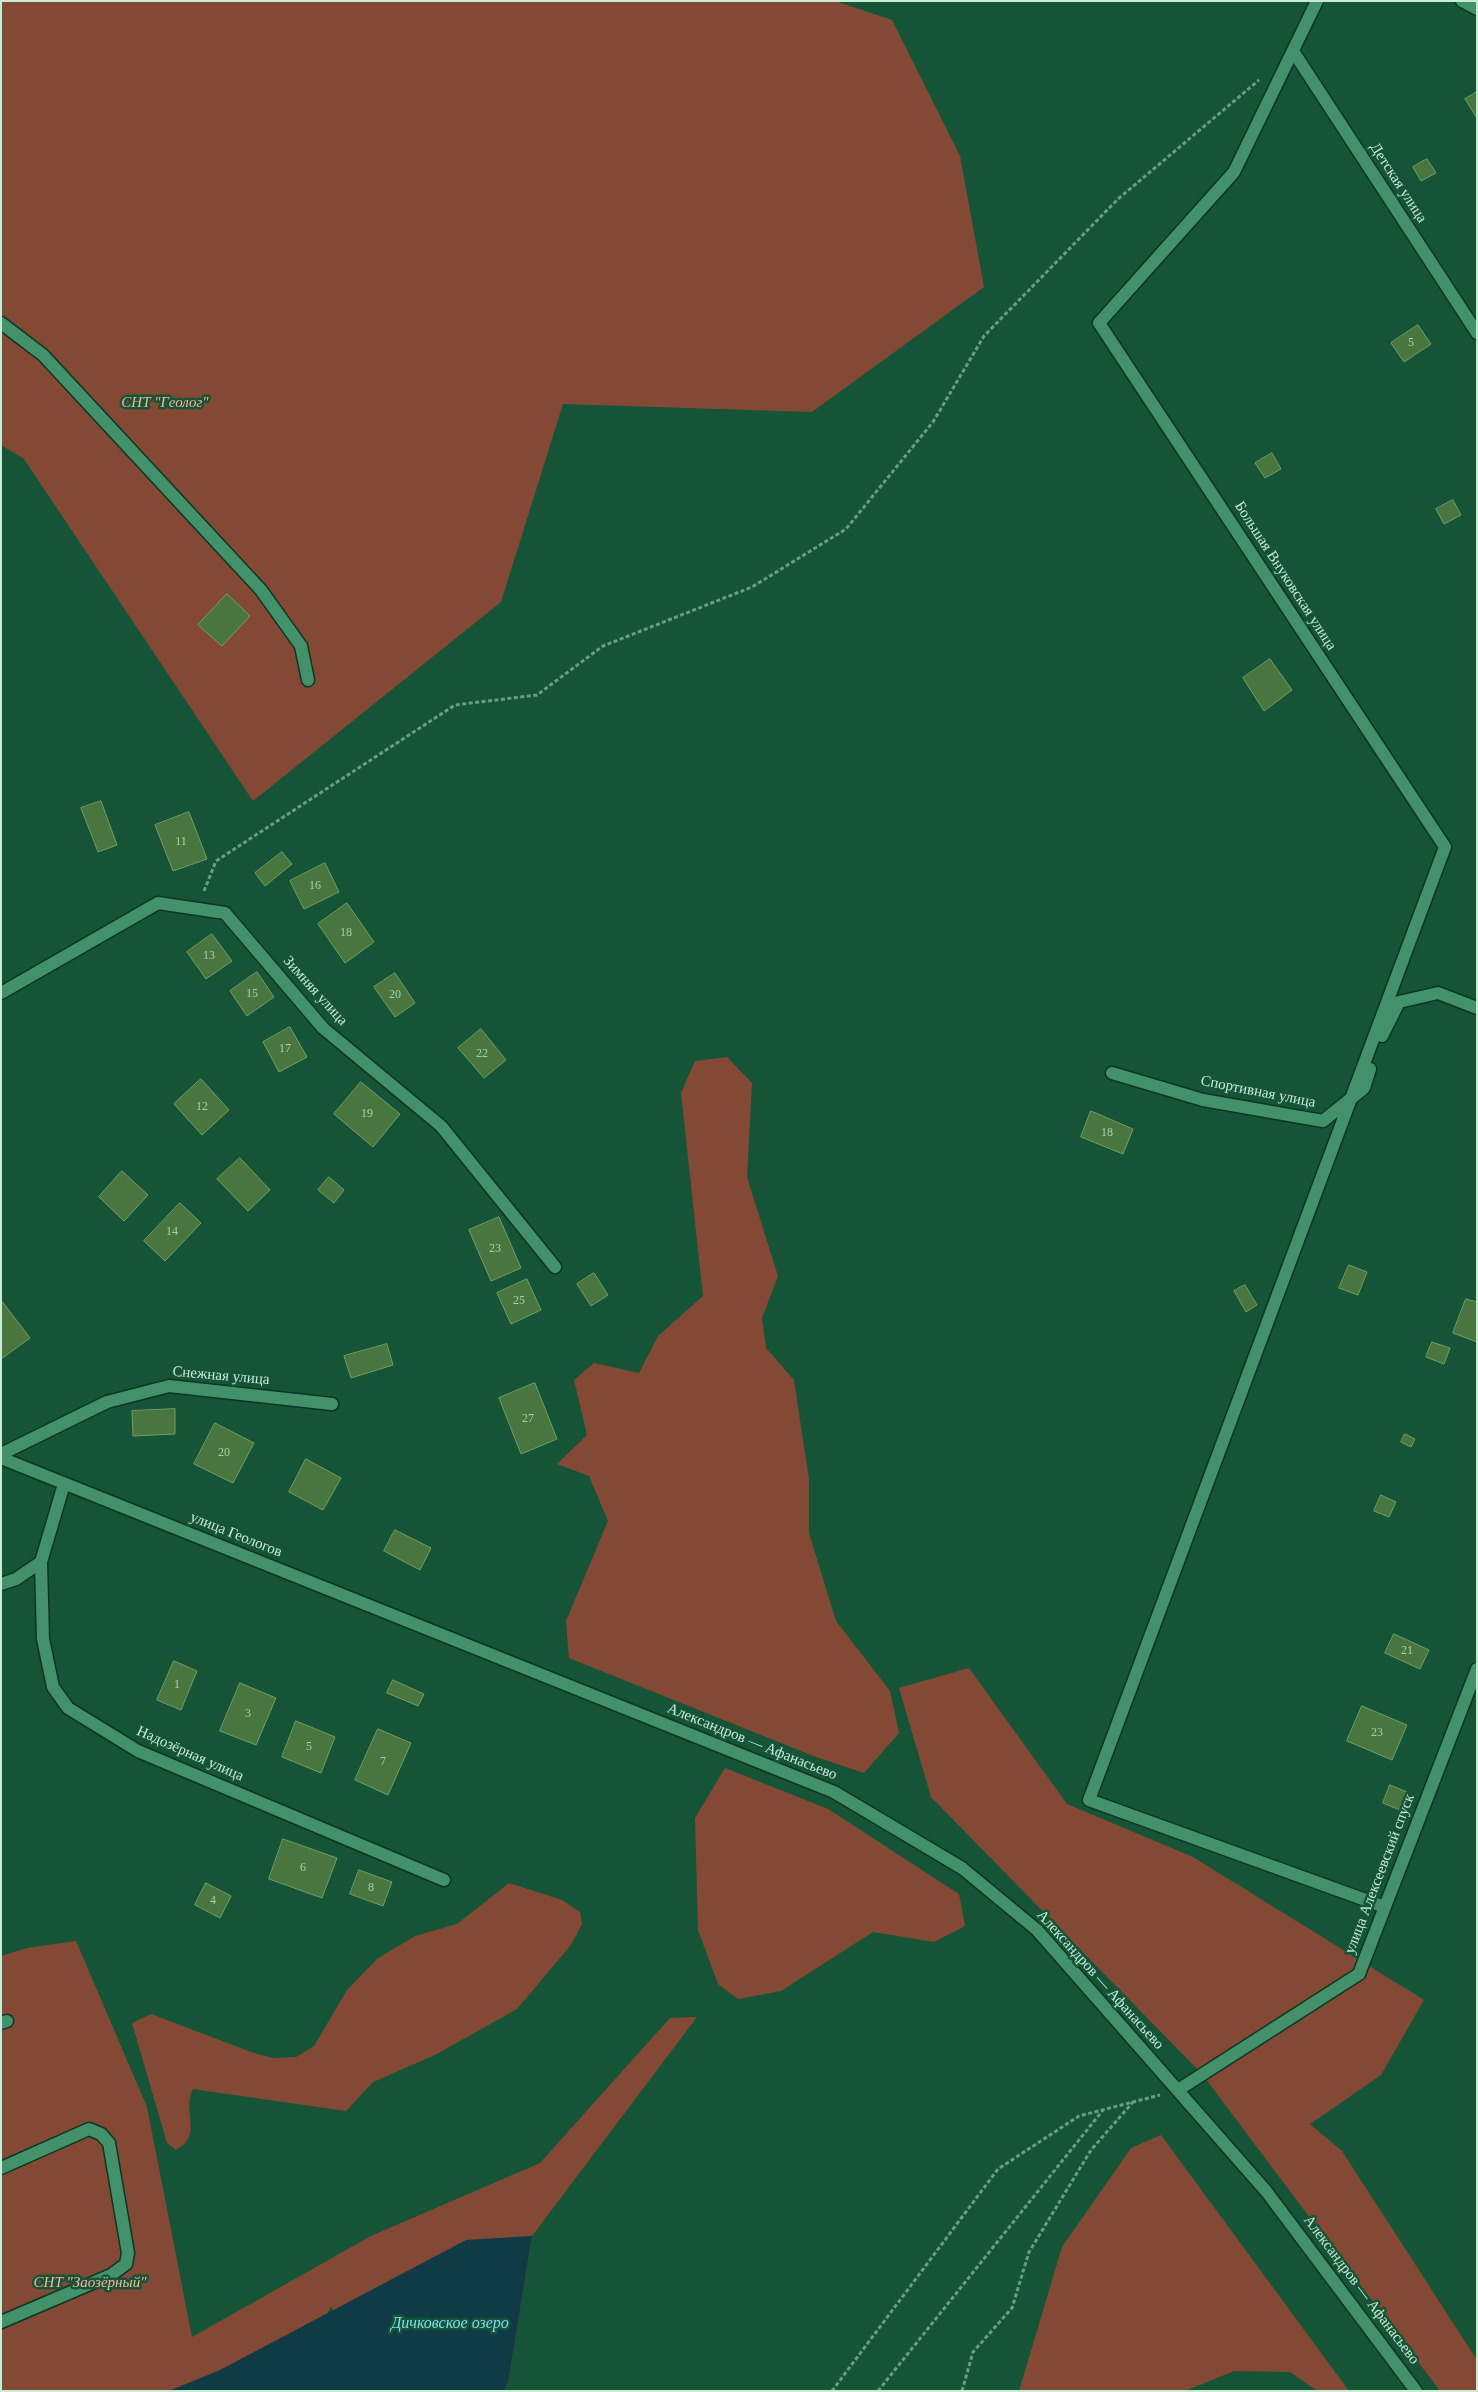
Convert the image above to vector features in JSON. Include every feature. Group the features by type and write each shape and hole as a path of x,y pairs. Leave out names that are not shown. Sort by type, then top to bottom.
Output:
{"street":[{"path":"1293,51 1317,1"},
{"path":"1462,1 1477,9"},
{"name":"Большая Внуковская улица","path":"1293,51 1234,172 1099,323 1445,847 1351,1099"},
{"name":"Детская улица","path":"1293,51 1477,333"},
{"path":"1,323 43,355 261,590 301,646 308,680"},
{"name":"Зимняя улица","path":"1,993 158,903 225,913 323,1028 441,1126 556,1266"},
{"name":"Спортивная улица","path":"1112,1073 1203,1100 1323,1121 1364,1088 1381,1037 1399,1002 1438,993 1477,1008"},
{"path":"1351,1099 1089,1800 1385,1907"},
{"name":"Снежная улица","path":"1,1454 107,1402 169,1386 332,1404"},
{"name":"улица Геологов","path":"1,1458 460,1642"},
{"name":"Надозёрная улица","path":"64,1484 41,1562 43,1639 53,1687 68,1708 138,1751 444,1880"},
{"path":"1,1584 16,1579 41,1562"},
{"name":"Александров — Афанасьево","path":"460,1642 834,1792 962,1868 1037,1930 1266,2191 1416,2391"},
{"name":"улица Алексеевский спуск","path":"1178,2090 1360,1974 1477,1669"},
{"path":"1,2168 89,2129 101,2134 109,2143 128,2253 126,2264 111,2275 1,2322"}],"path":[{"path":"204,892 216,862 455,705 537,695 602,646 752,587 846,529 933,422 984,336 1118,199 1263,77"},
{"path":"832,2391 998,2169 1079,2116 1178,2090"},
{"path":"962,2391 973,2352 1012,2308 1030,2252 1040,2235 1091,2150 1134,2102"},
{"path":"878,2391 1103,2110"}],"green space":[{"name":"СНТ \"Геолог\"","path":"1,1 835,1 892,20 960,156 984,287 812,412 563,404 501,602 253,801 24,459 1,445"},
{"path":"727,1057 752,1083 747,1177 778,1276 762,1318 766,1348 794,1380 809,1480 809,1533 836,1621 890,1691 899,1733 864,1773 816,1757 569,1658 566,1621 608,1521 589,1476 557,1464 587,1435 574,1380 594,1363 639,1373 658,1336 703,1296 681,1093 695,1061"},
{"path":"969,1668 1067,1804 1193,1857 1424,2000 1381,2075 1310,2124 1342,2151 1477,2360 1477,2391 1440,2391 1202,2074 931,1797 899,1688"},
{"path":"725,1768 828,1809 959,1894 965,1926 934,1942 873,1932 781,1991 738,1999 718,1984 698,1930 695,1818"},
{"path":"509,1883 562,1900 580,1912 582,1924 571,1945 517,2009 435,2055 373,2082 346,2111 193,2089 189,2106 191,2130 189,2137 176,2150 167,2143 132,2023 151,2014 251,2052 272,2058 296,2057 314,2046 347,1990 377,1959 415,1936 457,1924"},
{"name":"СНТ \"Заозёрный\"","path":"76,1941 147,2107 192,2337 371,2236 540,2163 670,2018 697,2017 532,2236 508,2383 503,2391 357,2373 331,2306 305,2360 218,2371 169,2391 1,2391 1,1956 27,1948"},
{"path":"1161,2135 1349,2391 1317,2391 1290,2372 1234,2371 1185,2391 1019,2391 1062,2247 1131,2148"}],"water":[{"name":"Дичковское озеро","path":"532,2236 508,2383 503,2391 169,2391 218,2371 466,2240"}],"building":[{"path":"1477,92 1477,118 1465,99"},
{"path":"1427,159 1436,173 1421,181 1413,167"},
{"path":"1418,325 1431,344 1404,362 1391,343"},
{"path":"1272,453 1281,469 1265,478 1255,463"},
{"path":"1453,500 1461,515 1444,524 1436,509"},
{"path":"227,594 250,616 222,646 198,625"},
{"path":"1270,659 1292,690 1264,711 1243,678"},
{"path":"101,801 117,845 98,852 81,808"},
{"path":"189,812 207,859 173,871 155,825"},
{"path":"282,852 292,864 265,886 255,873"},
{"path":"325,863 339,892 304,909 290,881"},
{"path":"347,903 374,942 345,963 318,924"},
{"path":"212,934 232,961 206,979 187,952"},
{"path":"257,972 274,997 247,1016 230,991"},
{"path":"395,973 415,1003 395,1017 374,987"},
{"path":"290,1027 307,1057 279,1072 263,1042"},
{"path":"481,1029 506,1060 484,1078 458,1048"},
{"path":"201,1079 229,1110 202,1135 174,1104"},
{"path":"361,1082 400,1114 373,1147 334,1114"},
{"path":"1091,1111 1133,1129 1123,1154 1081,1137"},
{"path":"240,1158 270,1190 248,1211 217,1179"},
{"path":"122,1171 148,1195 124,1221 99,1197"},
{"path":"329,1177 344,1190 334,1203 318,1190"},
{"path":"180,1203 201,1223 165,1261 144,1241"},
{"path":"499,1217 521,1268 491,1281 469,1230"},
{"path":"1349,1265 1367,1272 1358,1295 1339,1288"},
{"path":"594,1273 608,1295 591,1306 577,1284"},
{"path":"527,1279 541,1310 511,1324 497,1293"},
{"path":"1245,1285 1257,1305 1246,1312 1234,1291"},
{"path":"1466,1299 1477,1302 1477,1342 1453,1333"},
{"path":"1,1300 30,1338 1,1359"},
{"path":"1432,1342 1450,1348 1444,1364 1426,1357"},
{"path":"387,1344 393,1365 351,1378 344,1356"},
{"path":"535,1383 557,1439 521,1454 499,1398"},
{"path":"175,1409 175,1434 133,1436 132,1411"},
{"path":"215,1423 254,1443 233,1483 194,1464"},
{"path":"1405,1434 1415,1439 1411,1447 1401,1442"},
{"path":"306,1459 341,1478 323,1510 289,1492"},
{"path":"1381,1495 1396,1502 1389,1517 1374,1511"},
{"path":"395,1530 431,1548 420,1570 384,1551"},
{"path":"1394,1634 1429,1650 1420,1669 1385,1653"},
{"path":"174,1661 197,1671 181,1710 157,1700"},
{"path":"393,1680 424,1694 418,1706 387,1693"},
{"path":"240,1683 276,1698 256,1745 220,1731"},
{"path":"1362,1706 1407,1725 1392,1760 1347,1741"},
{"path":"296,1721 335,1737 321,1773 282,1757"},
{"path":"378,1729 411,1743 388,1795 355,1780"},
{"path":"1390,1785 1407,1792 1400,1810 1383,1803"},
{"path":"283,1839 337,1858 322,1898 269,1879"},
{"path":"359,1870 392,1882 383,1906 350,1894"},
{"path":"206,1883 231,1896 220,1918 195,1905"}]}
